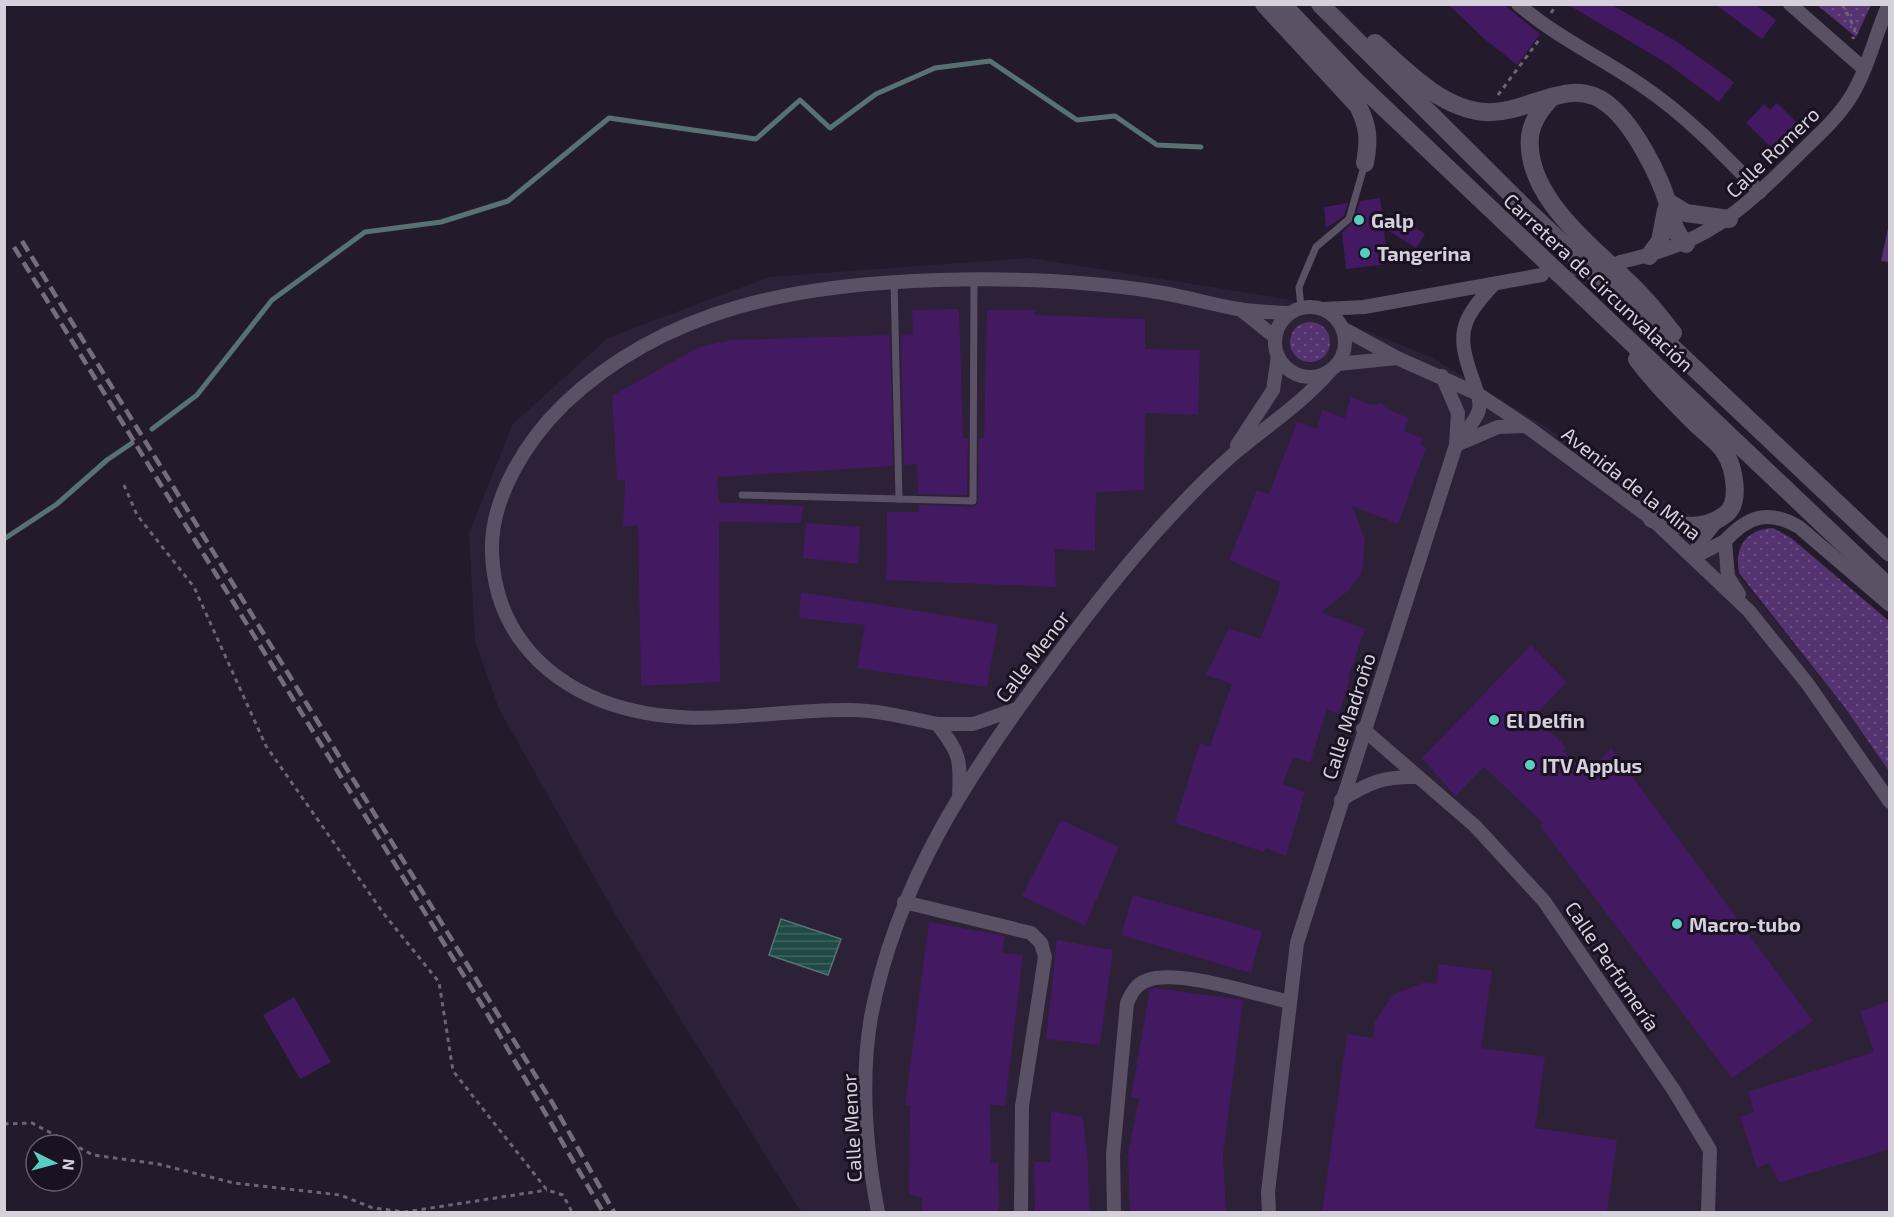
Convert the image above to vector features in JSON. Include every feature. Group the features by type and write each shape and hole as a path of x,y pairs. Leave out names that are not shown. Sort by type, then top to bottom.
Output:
{"main road":[{"path":"1264,4 1358,106 1366,122 1369,140 1365,164"},
{"name":"Carretera de Circunvalación","path":"1282,4 1364,89 1890,588"},
{"name":"Carretera de Circunvalación","path":"1320,4 1527,209 1890,553"},
{"path":"1331,4 1407,72 1440,96 1463,107 1484,112 1510,112 1552,96 1572,92 1592,94 1611,107 1631,129 1668,202 1675,233 1686,244"},
{"path":"1552,96 1536,117 1530,135 1531,159 1539,183 1565,220 1644,297 1715,386"},
{"path":"1668,202 1686,213 1729,219"},
{"path":"1649,256 1660,241 1668,202"},
{"path":"1605,317 1656,384 1725,453 1733,476 1734,493 1730,511 1715,523 1697,527 1677,526 1652,519"}],"street":[{"path":"1518,4 1542,25 1641,84 1698,128 1760,192"},
{"path":"1790,4 1863,68"},
{"name":"Calle Romero","path":"1620,262 1649,256 1686,244 1729,219 1760,192 1839,115 1852,96 1889,4"},
{"path":"1016,709 974,724 937,723 851,710 712,720 660,716 604,702 562,682 531,655 504,614 493,580 492,542 502,497 525,452 552,415 589,380 637,350 690,323 736,306 784,294 894,281 1036,279 1152,291 1239,309 1295,311 1364,307 1542,275"},
{"path":"1458,413 1478,394 1462,343 1464,326 1475,304 1494,284"},
{"path":"1341,325 1364,307"},
{"path":"1239,309 1275,337"},
{"path":"1295,311 1282,320 1275,337 1278,356 1283,365 1301,376 1322,375 1334,367 1345,346 1341,325 1323,309"},
{"name":"Avenida de la Mina","path":"1341,325 1397,358 1442,376 1478,394 1526,426 1652,519 1749,611 1807,682 1890,802"},
{"name":"Calle Menor","path":"1227,459 1273,390 1278,356"},
{"name":"Avenida de la Mina","path":"1334,367 1397,358"},
{"name":"Calle Menor","path":"878,1212 869,1161 866,1071 871,1018 884,964 904,902 925,853 1016,709 1114,578 1227,459 1314,390 1334,367"},
{"name":"Calle Madroño","path":"1269,1212 1268,1192 1297,943 1456,445 1458,413 1442,376"},
{"name":"Calle Madroño","path":"1456,445 1479,410 1478,394"},
{"path":"1456,445 1498,427 1526,426"},
{"path":"1694,557 1725,541 1740,524 1754,518 1786,519 1799,527 1890,605"},
{"path":"1694,557 1698,545 1715,523"},
{"path":"1725,541 1728,577 1749,611"},
{"path":"937,723 957,749 960,772 959,797"},
{"name":"Calle Perfumería","path":"1364,729 1475,826 1544,902 1673,1089 1710,1150 1708,1212"},
{"path":"1341,800 1366,784 1392,776 1418,777"},
{"path":"904,902 1031,933 1041,943 1046,957 1022,1106 1021,1212"},
{"path":"1114,1212 1113,1155 1116,1120 1127,1003 1134,988 1148,980 1188,979 1289,1002"}],"lane":[{"path":"1295,311 1299,287 1316,247 1349,219 1365,164"},
{"path":"742,495 973,501 974,279"},
{"path":"894,281 899,499"}],"path":[{"path":"1842,4 1855,29 1849,56"},
{"path":"1504,88 1541,37"},
{"path":"124,485 137,515 194,587 266,746 384,914 439,982 453,1071 548,1190"},
{"path":"4,1124 32,1123 93,1155 158,1164 234,1183 340,1195 373,1208 405,1212 548,1190 563,1195 572,1212"}],"shaded area":[{"path":"1817,5 1871,5 1856,37"},
{"path":"1889,224 1889,262 1881,261"},
{"path":"1030,258 1286,299 1431,357 1691,516 1843,705 1889,771 1889,1212 801,1212 617,917 499,709 475,641 469,533 513,424 608,338 769,277"},
{"path":"1310,322 1324,328 1330,342 1324,356 1310,362 1296,356 1290,342 1296,328"},
{"path":"1773,528 1791,538 1889,621 1889,771 1843,705 1739,573 1738,556 1744,542 1756,532"},
{"path":"781,919 841,939 828,975 769,955"}],"building":[{"path":"1448,4 1503,4 1540,34 1517,65 1481,36"},
{"path":"1567,4 1610,4 1676,41 1734,82 1719,102 1668,64"},
{"path":"1715,4 1754,4 1776,20 1762,39"},
{"path":"1777,103 1796,122 1773,149 1746,123 1764,104 1770,110"},
{"path":"1380,198 1388,264 1346,269 1342,233 1354,221 1360,201"},
{"path":"1348,203 1344,216 1326,228 1324,207"},
{"path":"1398,217 1425,234 1416,248 1389,231"},
{"path":"959,309 963,438 968,438 967,495 918,494 917,464 904,465 901,335 913,334 912,310"},
{"path":"987,310 1035,310 1035,315 1145,319 1145,349 1200,350 1198,415 1145,413 1144,490 1096,492 1095,551 1055,549 1056,587 886,580 887,512 919,512 918,505 973,507 978,503 979,438 984,438"},
{"path":"890,335 893,466 717,477 719,502 803,506 801,523 719,522 720,682 641,686 638,525 623,527 625,480 617,480 612,396 699,347 732,340"},
{"path":"1351,397 1371,405 1381,403 1389,410 1409,418 1404,431 1423,438 1421,445 1426,448 1398,524 1352,506 1365,540 1362,573 1348,591 1321,612 1365,629 1348,678 1350,679 1339,714 1327,709 1310,763 1293,757 1283,784 1305,792 1286,856 1265,847 1264,852 1175,823 1200,743 1210,746 1232,684 1206,675 1229,628 1260,639 1279,590 1280,582 1229,560 1257,490 1269,494 1297,422 1317,429 1322,410 1345,418"},
{"path":"806,523 860,527 858,564 803,558"},
{"path":"801,592 998,624 987,687 857,668 865,625 799,618"},
{"name":"Macro-tubo","path":"1531,645 1567,682 1534,716 1566,747 1563,751 1587,774 1611,748 1813,1021 1732,1078 1540,826 1543,823 1484,767 1455,796 1422,758"},
{"path":"1061,820 1119,847 1085,926 1022,896"},
{"path":"1133,895 1262,931 1251,973 1121,935"},
{"path":"929,922 1005,936 1002,953 1023,955 1005,1106 990,1105 991,1163 998,1162 999,1212 922,1212 922,1198 909,1194 910,1105 905,1105"},
{"path":"1057,940 1113,950 1100,1045 1046,1039"},
{"path":"1439,964 1492,971 1481,1048 1545,1057 1535,1128 1617,1140 1607,1212 1322,1212 1347,1034 1373,1038 1375,1021 1394,994 1425,982 1437,984"},
{"path":"1150,989 1243,1000 1223,1154 1226,1212 1130,1212 1128,1156 1139,1098 1131,1097"},
{"path":"294,997 331,1062 300,1079 263,1015"},
{"path":"1890,1001 1890,1149 1779,1183 1770,1163 1757,1168 1740,1117 1754,1112 1748,1092 1874,1052 1860,1011"},
{"path":"1051,1111 1083,1117 1088,1162 1089,1212 1035,1212 1034,1162 1050,1162"}],"waterway":[{"path":"152,429 197,395 272,300 365,232 441,222 508,201 609,118 756,139 800,100 830,128 876,94 935,68 990,61 1077,120 1115,116 1157,145 1201,147"},
{"path":"4,539 57,504 107,460 132,443"}],"tunnel":[{"path":"1550,273 1593,266"}],"railway":[{"path":"22,241 553,1104 614,1212"},
{"path":"14,247 485,1010 603,1212"}],"place":[{"name":"Galp","path":"1359,220"},
{"name":"Tangerina","path":"1365,253"},
{"name":"El Delfin","path":"1494,720"},
{"name":"ITV Applus","path":"1530,765"},
{"name":"Macro-tubo","path":"1677,924"}]}
